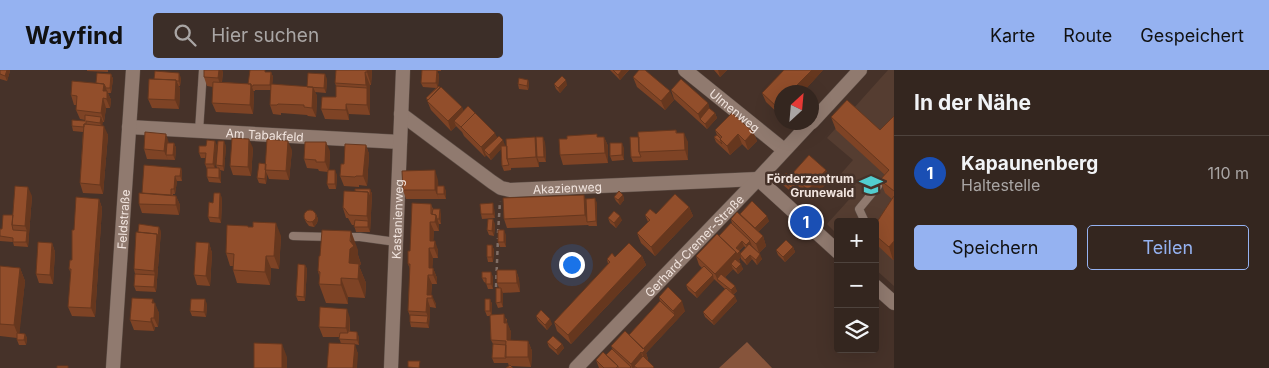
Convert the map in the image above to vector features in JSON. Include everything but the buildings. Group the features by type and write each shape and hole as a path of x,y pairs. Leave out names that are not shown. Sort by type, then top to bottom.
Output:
{"street":[{"name":"Feldstraße","path":"113,368 133,70"},
{"name":"Kastanienweg","path":"391,368 403,70"},
{"name":"Ulmenweg","path":"685,70 784,150"},
{"name":"Gerhard-Cremer-Straße","path":"819,114 860,70"},
{"path":"401,114 501,188"},
{"name":"Am Tabakfeld","path":"129,127 400,142"},
{"name":"Gerhard-Cremer-Straße","path":"576,368 803,130"},
{"path":"758,179 834,248"},
{"name":"Akazienweg","path":"501,188 510,190 758,179"},
{"path":"879,290 894,303"}],"lane":[{"path":"199,131 203,70"},
{"path":"863,218 859,209 878,186"},
{"path":"293,236 360,238 396,242"}],"path":[{"path":"496,287 501,188"}],"shaded area":[{"name":"Förderzentrum Grunewald","path":"888,70 894,70 894,286 879,273 879,218 834,218 834,231 827,224 855,193 839,176 853,160 827,138"},
{"path":"747,342 772,368 719,368"}],"place":[{"name":"Förderzentrum Grunewald","path":"871,185"},
{"name":"Kapaunenberg","path":"806,222"}]}
